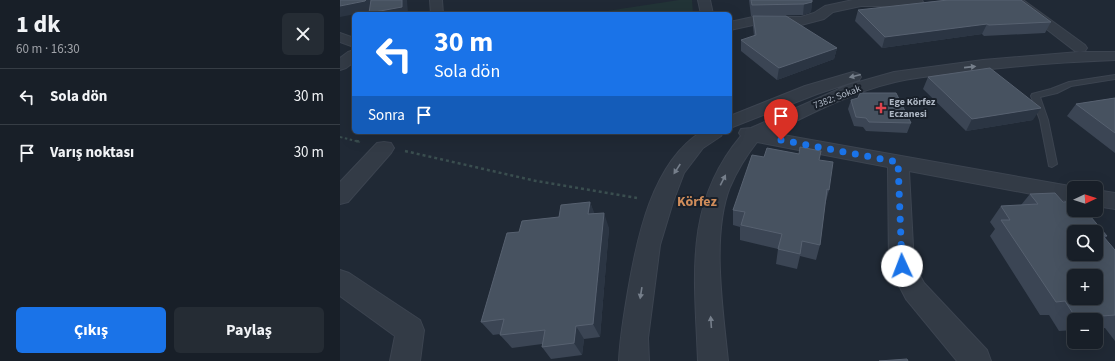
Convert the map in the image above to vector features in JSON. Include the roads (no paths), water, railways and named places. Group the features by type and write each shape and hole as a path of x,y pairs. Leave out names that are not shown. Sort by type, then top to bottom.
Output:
{"street":[{"path":"436,0 437,12"},
{"path":"704,0 707,12"},
{"path":"1016,0 1080,48"},
{"path":"732,26 753,21 801,21 819,16 828,9 862,2 917,2"},
{"path":"340,37 352,42"},
{"name":"7382: Sokak","path":"732,122 811,90 890,67 970,53 1115,47"},
{"name":"7382: Sokak","path":"713,361 707,265 710,223 719,188 736,155 752,135 822,102 854,89 894,77 983,65 1079,57 1115,56"},
{"path":"340,66 352,57"},
{"path":"732,124 752,135 1067,193"},
{"path":"634,361 634,338 648,245 662,202 675,171 696,144 711,134"},
{"path":"340,196 384,148"},
{"path":"898,162 902,266 915,290 976,361"},
{"path":"340,281 410,330 405,361"}],"lane":[{"path":"1052,164 1044,120 1035,96 1054,91 1069,84 1115,77"}],"place":[{"name":"Ege Körfez Eczanesi","path":"881,108"}],"district":[{"name":"Körfez","path":"697,202"}]}
